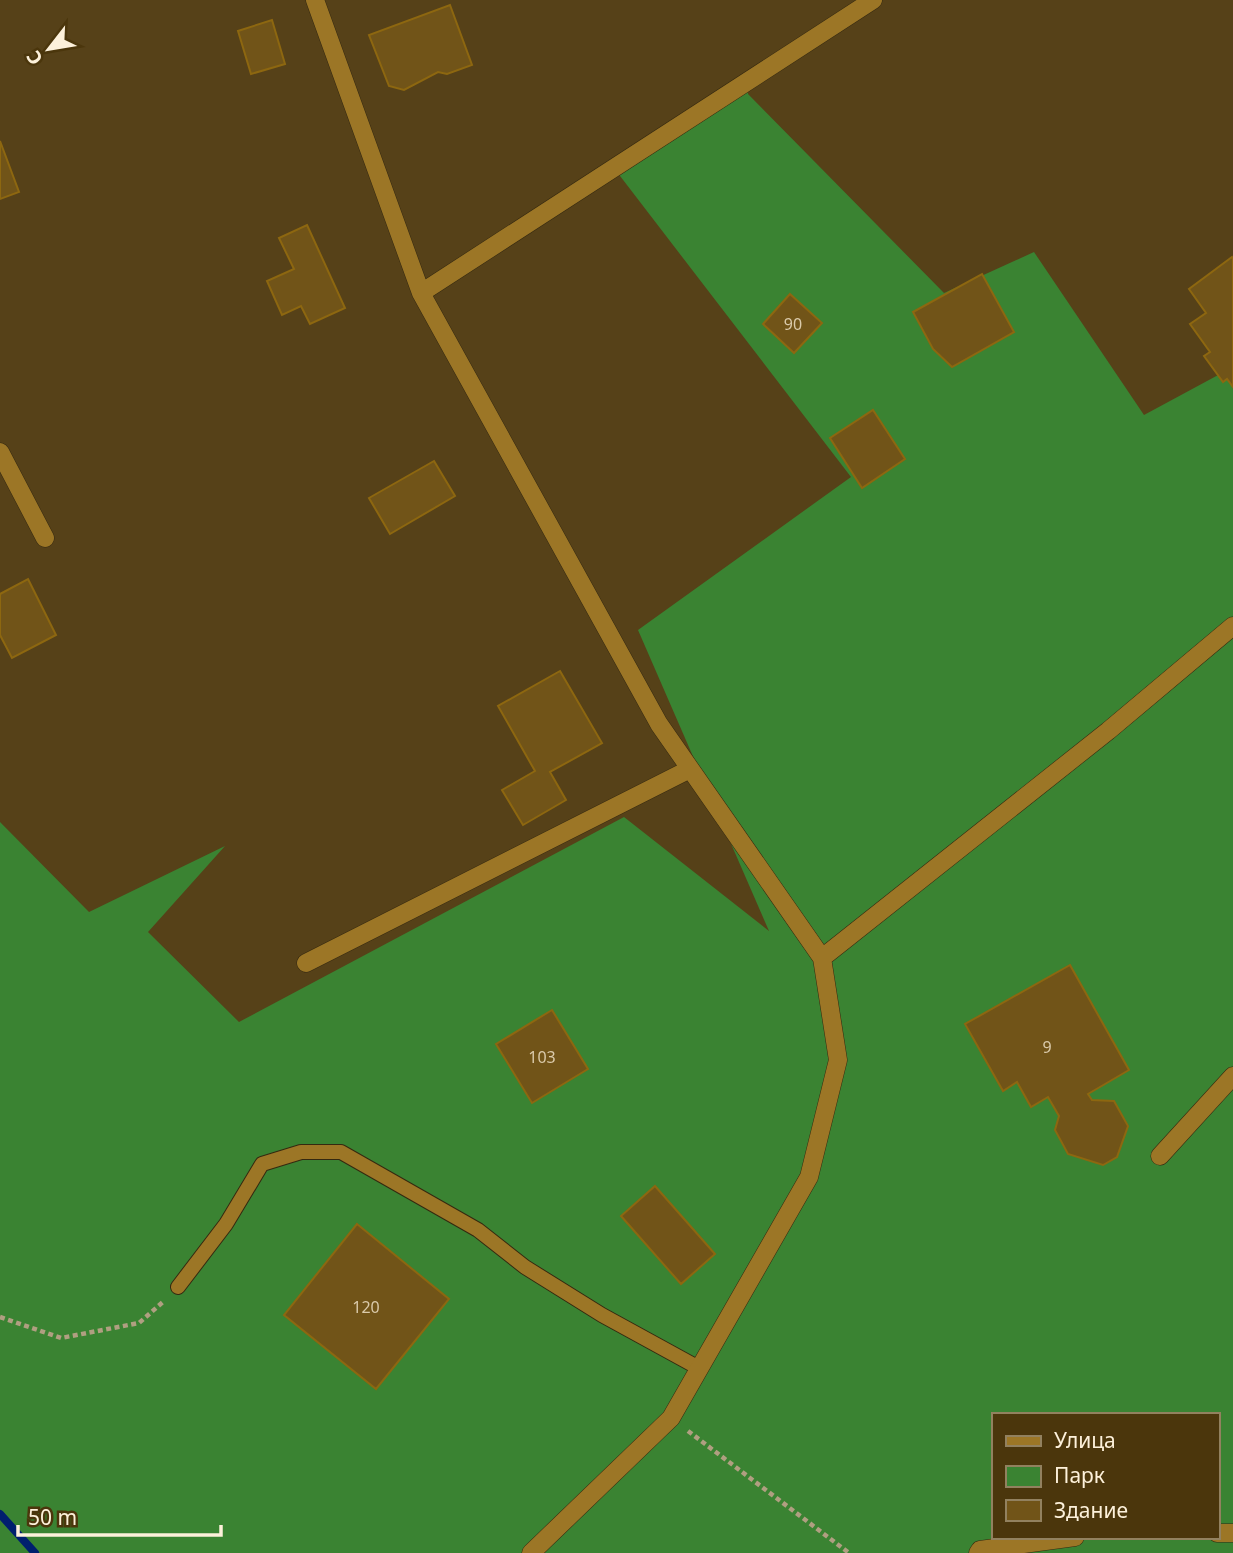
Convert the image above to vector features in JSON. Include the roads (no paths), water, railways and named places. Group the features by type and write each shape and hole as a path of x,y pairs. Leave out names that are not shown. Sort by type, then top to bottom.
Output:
{"street":[{"path":"315,0 421,293 659,724 822,958 838,1060 809,1177 697,1367 671,1418 531,1553"},
{"path":"421,293 873,0"},
{"path":"0,452 45,538"},
{"path":"822,958 1108,731 1233,626"},
{"path":"306,963 690,769"},
{"path":"1160,1156 1233,1076"},
{"path":"978,1553 981,1550 1061,1539"}],"lane":[{"path":"178,1287 226,1224 262,1164 301,1152 341,1152 478,1230 525,1267 602,1315 697,1367"}],"waterway":[{"path":"0,1514 35,1553"}]}
